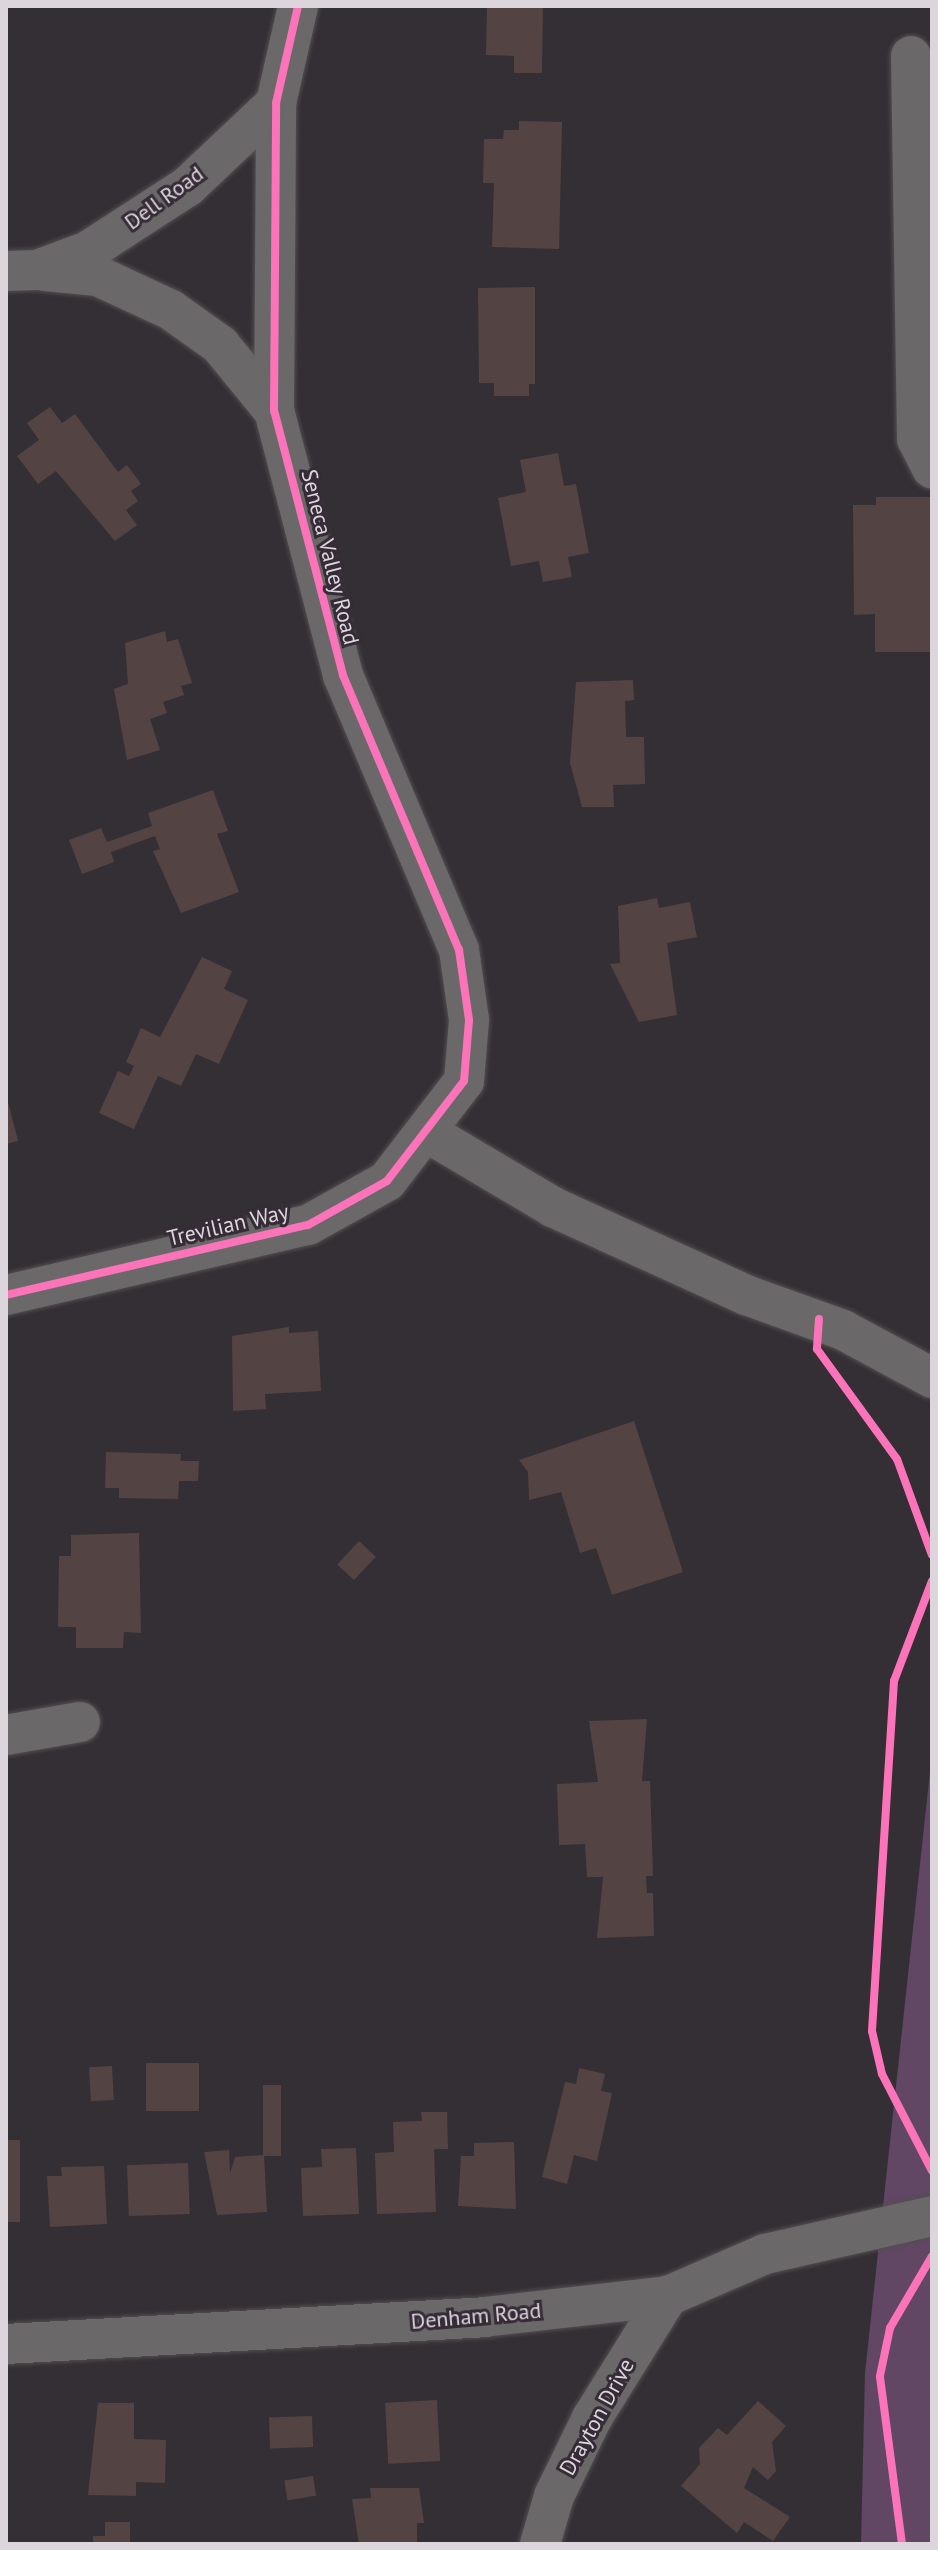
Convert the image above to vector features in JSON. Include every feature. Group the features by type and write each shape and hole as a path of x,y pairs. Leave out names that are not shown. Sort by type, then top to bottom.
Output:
{"street":[{"name":"Seneca Valley Road","path":"298,6 276,103 274,411 343,675 449,919 464,971 464,1081 428,1133"},
{"path":"911,56 927,450"},
{"name":"Dell Road","path":"21,271 88,251 188,186 276,103"},
{"name":"Dell Road","path":"21,271 98,276 171,310 220,345 274,411"},
{"path":"428,1133 637,1248 831,1324 932,1378"},
{"name":"Trevilian Way","path":"6,1295 308,1225 387,1181 428,1133"},
{"path":"6,1735 80,1722"},
{"name":"Denham Road","path":"6,2344 484,2317 668,2296 765,2254 932,2216"},
{"name":"Drayton Drive","path":"540,2544 554,2496 592,2418 668,2296"}],"shaded area":[{"path":"932,1753 932,2544 861,2544 865,2373"}],"building":[{"path":"487,6 543,6 542,73 514,73 514,56 486,55"},
{"path":"519,121 562,122 559,249 492,247 494,183 483,183 484,139 503,139 504,130 519,130"},
{"path":"535,287 535,384 529,384 529,396 494,396 494,383 479,383 478,288"},
{"path":"50,407 62,423 75,414 118,472 127,465 141,484 131,491 138,501 126,510 137,525 115,541 56,471 38,484 17,456 39,440 27,423"},
{"path":"558,453 564,486 576,484 589,553 568,557 572,577 543,582 539,561 511,566 498,498 526,492 520,460"},
{"path":"876,497 932,497 932,652 875,652 875,614 854,615 853,505 876,505"},
{"path":"165,631 167,642 178,639 192,683 181,686 184,695 163,702 167,713 150,719 160,750 127,760 114,689 128,684 125,643"},
{"path":"633,680 634,700 625,701 626,737 644,737 645,784 613,785 614,807 582,807 570,763 576,682"},
{"path":"213,790 228,831 217,834 239,892 181,913 153,851 160,849 155,836 111,852 114,862 82,874 69,840 101,828 107,842 152,826 148,813"},
{"path":"657,898 659,908 690,902 697,937 667,943 677,1015 639,1022 610,964 620,963 618,906"},
{"path":"202,957 232,971 224,989 248,1000 219,1064 196,1054 181,1086 158,1076 134,1129 99,1113 118,1071 129,1076 134,1066 126,1062 141,1028 160,1037"},
{"path":"6,1099 18,1141 6,1144"},
{"path":"289,1327 289,1333 318,1331 321,1391 265,1394 266,1409 233,1411 232,1336"},
{"path":"634,1421 683,1572 612,1595 596,1548 580,1553 561,1492 529,1500 528,1472 519,1460"},
{"path":"106,1452 181,1454 180,1461 199,1461 198,1481 179,1481 178,1499 119,1498 119,1488 105,1488"},
{"path":"139,1533 141,1633 124,1632 123,1648 76,1648 76,1627 58,1627 59,1556 71,1556 71,1535"},
{"path":"359,1541 376,1557 354,1580 337,1564"},
{"path":"647,1719 642,1781 650,1781 653,1876 646,1876 647,1893 653,1893 654,1936 597,1938 603,1877 587,1877 585,1844 559,1845 557,1784 598,1782 589,1721"},
{"path":"146,2063 199,2063 199,2111 146,2111"},
{"path":"112,2066 114,2100 91,2101 89,2067"},
{"path":"579,2068 605,2074 601,2091 612,2093 597,2161 574,2155 567,2184 542,2177 565,2082 576,2084"},
{"path":"263,2085 281,2085 281,2156 263,2156"},
{"path":"421,2112 447,2112 448,2149 434,2149 436,2212 377,2214 375,2153 394,2152 393,2122 422,2121"},
{"path":"6,2140 20,2140 20,2222 6,2222"},
{"path":"514,2142 516,2209 458,2206 461,2156 474,2156 474,2143"},
{"path":"356,2148 359,2214 303,2216 301,2168 322,2167 321,2149"},
{"path":"229,2150 230,2173 235,2157 264,2155 267,2212 217,2215 204,2152"},
{"path":"188,2163 190,2214 129,2216 127,2165"},
{"path":"104,2166 107,2224 50,2227 47,2176 62,2176 61,2167"},
{"path":"437,2400 440,2461 388,2464 385,2403"},
{"path":"758,2401 786,2426 772,2442 776,2471 768,2480 753,2467 744,2488 790,2517 773,2541 744,2522 737,2533 681,2486 700,2464 699,2448 718,2428 727,2435"},
{"path":"98,2403 134,2403 134,2439 166,2440 165,2483 136,2482 136,2496 88,2495"},
{"path":"312,2416 313,2447 270,2448 269,2418"},
{"path":"313,2476 316,2496 287,2500 284,2481"},
{"path":"370,2488 419,2488 424,2523 417,2523 417,2544 359,2544 352,2499 371,2498"},
{"path":"105,2522 130,2522 130,2544 93,2544 93,2536 105,2536"}],"cycle path":[{"path":"6,1295 308,1225 387,1181 464,1081 469,1020 459,950 343,675 274,411 276,103 298,6"},
{"path":"819,1319 817,1349 897,1459 932,1555"},
{"path":"932,1581 894,1681 872,2031 882,2074 932,2171"},
{"path":"902,2544 880,2376 890,2328 932,2256"}]}
